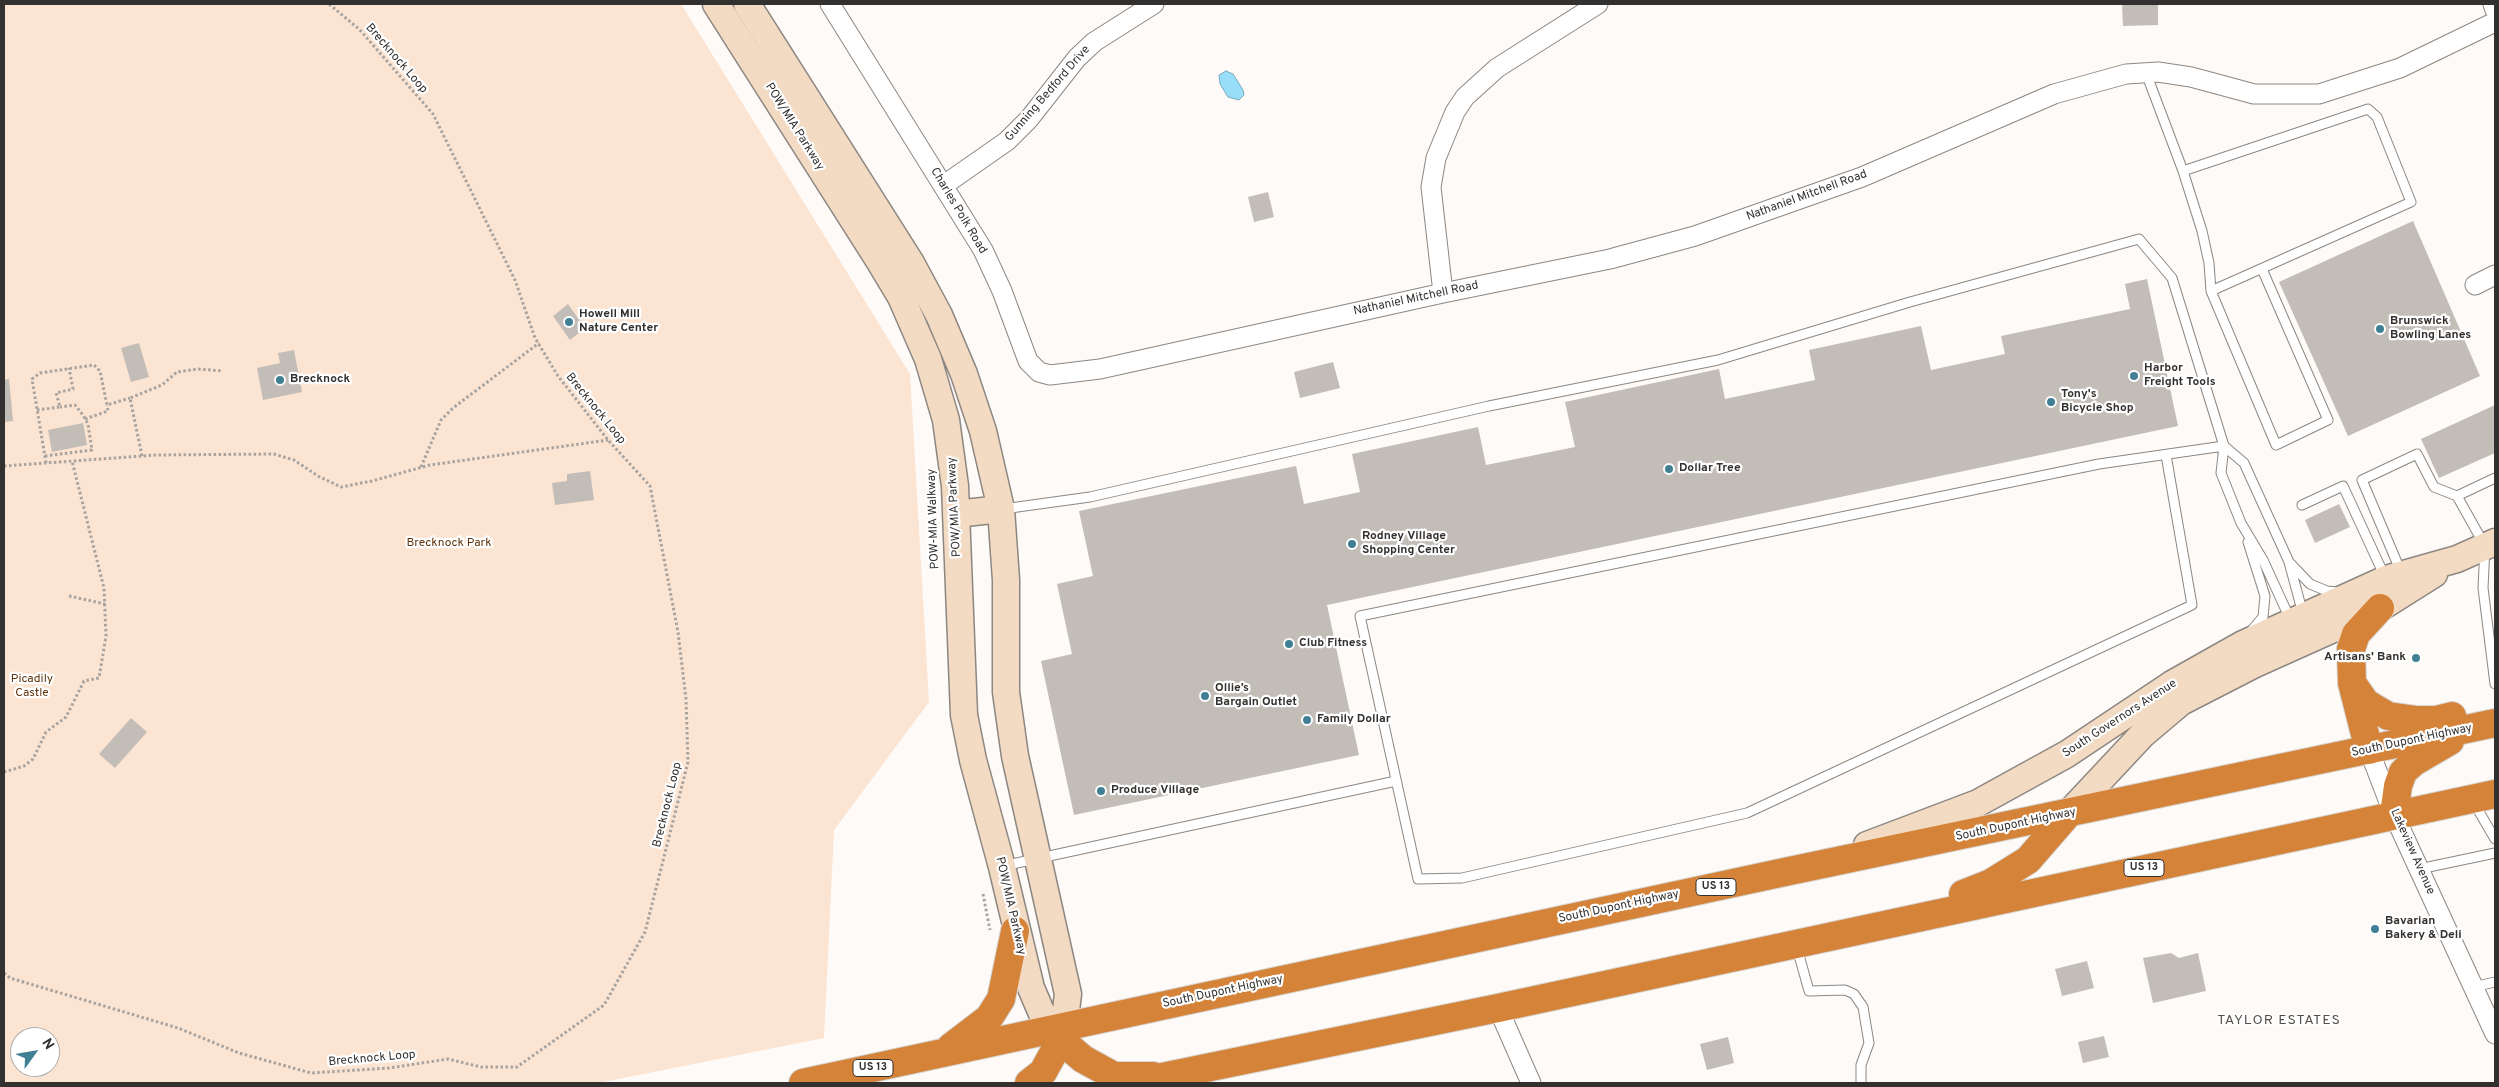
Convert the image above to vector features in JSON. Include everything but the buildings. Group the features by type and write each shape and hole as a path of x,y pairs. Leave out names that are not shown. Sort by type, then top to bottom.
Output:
{"highway":[{"path":"2369,750 2352,683 2351,649 2356,634 2380,608"},
{"path":"2352,683 2366,703 2377,711 2404,720 2436,720 2495,706"},
{"path":"2394,815 2398,786 2407,768 2484,726"},
{"name":"South Dupont Highway","path":"803,1083 943,1053 1058,1033 1780,873 2484,726"},
{"name":"US 13","path":"1134,1083 1498,1008 1894,921 2484,796"},
{"path":"1894,921 1991,883 2013,871 2028,860 2068,814"},
{"path":"943,1053 989,1018 1001,999 1004,935"},
{"path":"1029,1083 1043,1072 1058,1033 1083,1058 1114,1076 1171,1076"}],"main road":[{"name":"POW/MIA Parkway","path":"716,4 880,262 918,334 931,366 946,420 952,454 964,715 973,760 1002,867 1004,935 1030,988 1058,1033"},
{"path":"747,4 879,209 939,315 964,374 981,423 1001,509 1006,580 1006,692 1016,756 1068,994 1058,1033"},
{"path":"956,514 1001,509"},
{"name":"South Governors Avenue","path":"1780,873 1898,835 1978,803 2067,754 2172,684 2243,644 2380,608 2457,559 2490,544"},
{"name":"South Governors Avenue","path":"2068,814 2142,734 2181,702 2253,665 2354,593 2394,577 2457,559"}],"street":[{"name":"Charles Polk Road","path":"830,4 944,185 993,271 1028,361 1039,372 1050,375 1100,369"},
{"name":"Gunning Bedford Drive","path":"944,185 1007,141 1029,119 1077,58 1094,42 1154,4"},
{"path":"1442,293 1431,188 1436,158 1455,112 1465,97 1497,68 1598,4"},
{"path":"2492,4 2495,10"},
{"name":"Nathaniel Mitchell Road","path":"1100,369 1442,293 1610,259 1695,236 1862,177 2054,94 2126,74 2158,72 2191,77 2254,94 2319,94 2400,68 2495,22"},
{"path":"2475,285 2495,276"},
{"name":"Lakeview Avenue","path":"2369,750 2394,815 2495,1034"},
{"path":"1498,1008 1531,1083"}],"lane":[{"path":"2146,73 2183,171 2202,231 2209,263 2211,291 2276,445 2328,420 2262,269"},
{"path":"2183,171 2368,109 2377,117 2411,202 2211,291"},
{"path":"1001,509 1090,497 1489,406 1718,360 1910,302 2139,239 2172,278 2224,446 2220,473 2241,523 2261,580 2266,606 2263,616 2257,625 2206,665"},
{"path":"2166,455 2192,606 1747,813 1462,878 1418,879 1360,616 1720,544 2099,464 2224,446 2244,463 2289,562 2301,629"},
{"path":"2394,577 2362,480 2416,454 2434,487 2457,496 2490,544 2483,588 2494,662 2495,684"},
{"path":"2457,496 2495,478"},
{"path":"2302,505 2344,486 2394,577"},
{"path":"2241,523 2301,629"},
{"path":"2289,562 2310,584 2327,591 2354,593"},
{"path":"1002,867 1396,781"},
{"path":"2484,796 2495,839"},
{"path":"2419,869 2495,853"},
{"path":"1795,943 1809,991 1845,990 1854,994 1863,1007 1869,1043 1861,1065 1861,1083"},
{"path":"2473,987 2495,982"}],"path":[{"name":"Brecknock Loop","path":"4,973 10,978 178,1028 239,1053 311,1073 389,1068 448,1059 481,1067 517,1067 604,1005 645,932 688,762 686,699 678,632 650,486 608,440 558,376 539,343 515,280 433,114 359,29 329,4"},
{"path":"421,467 441,420 453,408 539,343"},
{"path":"46,463 32,379 40,373 94,364 100,371 108,410 103,414 85,419"},
{"path":"60,407 56,393 72,389 69,368"},
{"path":"107,405 162,385 176,372 198,369 223,372"},
{"path":"130,398 142,456"},
{"path":"37,410 75,405 85,419 92,450 45,456"},
{"path":"4,466 142,456 274,454 294,460 318,476 341,487 421,467 608,440"},
{"path":"4,772 24,766 33,760 46,732 66,718 84,681 99,678 106,636 104,588 72,461"},
{"path":"69,596 105,604"},
{"path":"982,890 1004,935"}],"green space":[{"name":"Brecknock Park","path":"4,4 681,4 910,374 929,702 834,830 824,1038 598,1083 4,1083"}],"water":[{"path":"1226,71 1233,74 1243,90 1244,95 1239,100 1228,97 1220,84 1219,75"}],"place":[{"name":"Howell Mill Nature Center","path":"569,322"},
{"name":"Brunswick Bowling Lanes","path":"2380,329"},
{"name":"Harbor Freight Tools","path":"2134,376"},
{"name":"Brecknock","path":"280,380"},
{"name":"Tony's Bicycle Shop","path":"2051,402"},
{"name":"Dollar Tree","path":"1669,469"},
{"name":"Rodney Village Shopping Center","path":"1352,544"},
{"name":"Club Fitness","path":"1289,644"},
{"name":"Artisans' Bank","path":"2416,658"},
{"name":"Ollie’s Bargain Outlet","path":"1205,696"},
{"name":"Family Dollar","path":"1307,720"},
{"name":"Produce Village","path":"1101,791"},
{"name":"Bavarian Bakery & Deli","path":"2375,929"}],"district":[{"name":"TAYLOR ESTATES","path":"2279,1021"}],"park label":[{"name":"Picadily Castle","path":"32,687"}]}
